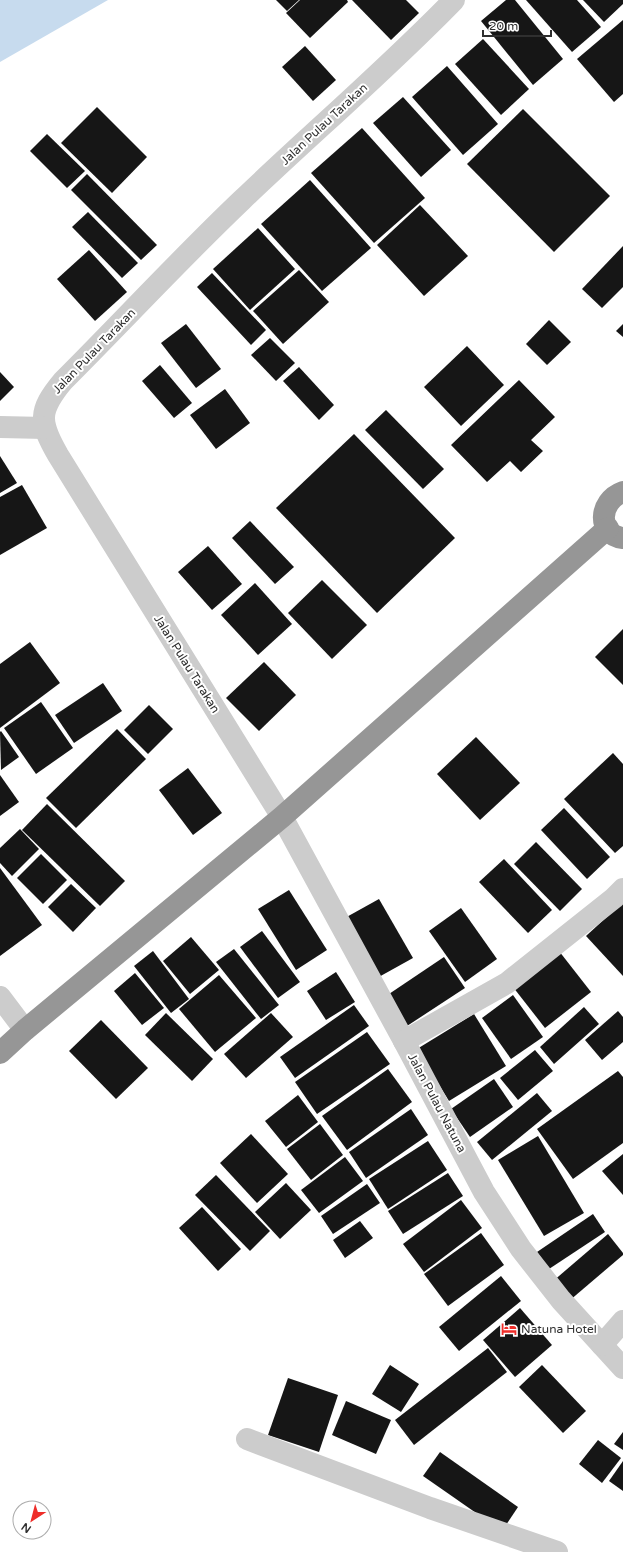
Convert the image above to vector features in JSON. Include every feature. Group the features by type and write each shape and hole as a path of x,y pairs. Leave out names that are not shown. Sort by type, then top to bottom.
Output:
{"highway":[{"path":"0,1052 282,817 615,533 604,521 604,514 606,506 610,500 623,492"}],"street":[{"name":"Jalan Pulau Tarakan","path":"282,817 49,440 43,418 51,396 63,381 242,200 423,31 454,0"},
{"path":"0,427 45,428"},
{"name":"Jalan Pulau Natuna","path":"282,817 484,1192 521,1249 561,1300 623,1368"},
{"path":"404,1041 507,983 614,898 623,889"},
{"path":"0,997 25,1030"},
{"path":"602,1345 623,1321"},
{"path":"247,1439 430,1508 557,1552"}],"water":[{"path":"0,0 108,0 0,62"}],"building":[{"path":"276,0 299,0 287,11"},
{"path":"300,0 347,0 348,2 310,38 286,13"},
{"path":"352,0 406,0 419,13 391,40"},
{"path":"506,0 515,0 563,59 533,85 481,21"},
{"path":"526,0 577,0 601,27 572,52"},
{"path":"583,0 623,0 623,4 604,22"},
{"path":"623,20 623,94 614,102 577,59"},
{"path":"483,39 529,89 501,115 455,64"},
{"path":"305,46 336,80 313,101 282,67"},
{"path":"447,66 498,124 463,155 412,97"},
{"path":"403,97 451,150 421,177 373,123"},
{"path":"97,107 147,157 112,193 61,143"},
{"path":"523,109 610,196 554,252 467,164"},
{"path":"362,128 425,198 374,243 311,173"},
{"path":"47,134 85,171 67,188 30,151"},
{"path":"87,174 157,245 141,260 71,190"},
{"path":"310,180 371,248 322,291 261,224"},
{"path":"420,205 468,256 424,296 377,245"},
{"path":"88,212 138,263 122,278 72,227"},
{"path":"258,228 295,269 250,310 213,269"},
{"path":"623,246 623,287 602,308 582,289"},
{"path":"89,250 127,292 95,321 57,279"},
{"path":"299,270 329,302 283,344 253,311"},
{"path":"212,273 266,330 251,345 197,287"},
{"path":"549,320 571,342 547,365 526,344"},
{"path":"186,324 221,369 196,388 161,343"},
{"path":"623,324 623,337 616,331"},
{"path":"270,338 295,363 276,381 251,355"},
{"path":"467,346 504,385 461,426 424,387"},
{"path":"160,365 192,403 174,418 142,381"},
{"path":"299,367 334,405 319,420 283,381"},
{"path":"0,372 14,387 0,401"},
{"path":"519,380 555,417 531,440 543,451 521,472 510,461 487,482 451,445"},
{"path":"225,389 250,423 216,449 190,415"},
{"path":"386,410 444,469 423,489 365,430"},
{"path":"354,434 455,538 377,613 276,508"},
{"path":"0,456 17,483 0,493"},
{"path":"22,485 47,528 0,555 0,497"},
{"path":"250,521 294,567 275,584 232,538"},
{"path":"208,546 242,584 212,610 178,572"},
{"path":"322,580 367,625 332,659 288,613"},
{"path":"255,583 292,624 258,655 221,615"},
{"path":"623,629 623,685 595,657"},
{"path":"30,642 60,683 0,728 0,664"},
{"path":"264,662 296,695 259,731 226,698"},
{"path":"103,683 122,711 74,743 55,715"},
{"path":"41,702 73,748 36,774 4,728"},
{"path":"149,705 173,729 148,754 124,730"},
{"path":"117,729 146,759 76,828 46,798"},
{"path":"1,731 19,757 1,770 0,732"},
{"path":"476,737 520,783 480,820 437,774"},
{"path":"613,753 623,764 623,846 615,853 564,799"},
{"path":"188,768 222,813 193,835 159,790"},
{"path":"0,775 19,802 0,816"},
{"path":"47,804 125,881 100,906 22,830"},
{"path":"564,808 610,857 587,879 541,830"},
{"path":"20,829 39,849 12,876 0,863 0,848"},
{"path":"536,842 582,889 560,911 514,864"},
{"path":"41,854 67,880 43,904 17,878"},
{"path":"504,859 552,910 528,933 479,882"},
{"path":"0,868 42,925 0,956"},
{"path":"71,884 96,908 73,932 48,907"},
{"path":"289,890 327,950 296,970 258,909"},
{"path":"379,899 413,958 377,978 343,919"},
{"path":"623,903 623,976 586,936"},
{"path":"461,908 497,959 465,982 429,931"},
{"path":"262,931 300,982 278,998 240,947"},
{"path":"191,937 219,970 190,994 163,961"},
{"path":"234,949 279,1005 261,1019 216,962"},
{"path":"153,951 189,999 171,1013 134,966"},
{"path":"559,951 591,992 545,1028 513,987"},
{"path":"444,957 465,988 407,1026 386,996"},
{"path":"336,972 355,1002 326,1020 307,991"},
{"path":"135,973 164,1008 142,1025 114,991"},
{"path":"219,975 256,1018 215,1052 179,1009"},
{"path":"513,995 543,1037 511,1059 482,1018"},
{"path":"354,1005 369,1026 295,1078 280,1057"},
{"path":"584,1007 599,1024 554,1064 540,1047"},
{"path":"618,1011 623,1017 623,1042 602,1060 585,1040"},
{"path":"166,1013 213,1059 192,1081 145,1035"},
{"path":"271,1013 293,1037 246,1078 224,1054"},
{"path":"474,1014 506,1066 449,1101 417,1049"},
{"path":"101,1020 148,1068 116,1099 69,1051"},
{"path":"367,1032 390,1064 317,1114 295,1082"},
{"path":"535,1050 553,1071 518,1100 500,1078"},
{"path":"388,1069 412,1102 347,1150 322,1116"},
{"path":"618,1071 623,1077 623,1143 573,1179 537,1129"},
{"path":"494,1079 513,1107 470,1137 451,1109"},
{"path":"537,1093 552,1111 492,1160 477,1142"},
{"path":"298,1095 318,1122 286,1147 265,1121"},
{"path":"411,1109 428,1135 366,1178 349,1152"},
{"path":"320,1124 343,1155 311,1180 287,1149"},
{"path":"251,1134 288,1174 257,1203 220,1163"},
{"path":"538,1136 584,1213 544,1236 498,1160"},
{"path":"428,1141 447,1170 388,1209 369,1179"},
{"path":"623,1154 623,1195 602,1171"},
{"path":"345,1157 363,1181 319,1213 301,1190"},
{"path":"448,1173 463,1196 403,1234 388,1211"},
{"path":"216,1175 270,1231 250,1251 195,1195"},
{"path":"286,1183 311,1210 280,1239 255,1212"},
{"path":"367,1184 380,1203 333,1234 321,1216"},
{"path":"461,1200 482,1228 424,1272 403,1244"},
{"path":"202,1207 241,1249 218,1271 179,1228"},
{"path":"593,1214 605,1232 549,1269 537,1252"},
{"path":"360,1221 373,1238 345,1258 333,1240"},
{"path":"481,1233 504,1265 448,1306 424,1274"},
{"path":"608,1234 623,1255 569,1301 552,1282"},
{"path":"501,1276 521,1301 459,1351 439,1327"},
{"path":"520,1308 552,1345 515,1377 483,1340"},
{"path":"488,1348 507,1372 414,1445 395,1420"},
{"path":"390,1365 419,1384 401,1412 372,1394"},
{"path":"542,1365 586,1411 563,1433 519,1387"},
{"path":"288,1378 338,1395 319,1452 268,1435"},
{"path":"346,1401 391,1420 376,1454 332,1435"},
{"path":"623,1432 623,1450 614,1444"},
{"path":"598,1440 621,1458 602,1483 579,1464"},
{"path":"440,1452 518,1507 502,1531 423,1476"},
{"path":"623,1461 623,1491 609,1481"}],"place":[{"name":"Natuna Hotel","path":"509,1329"}]}
